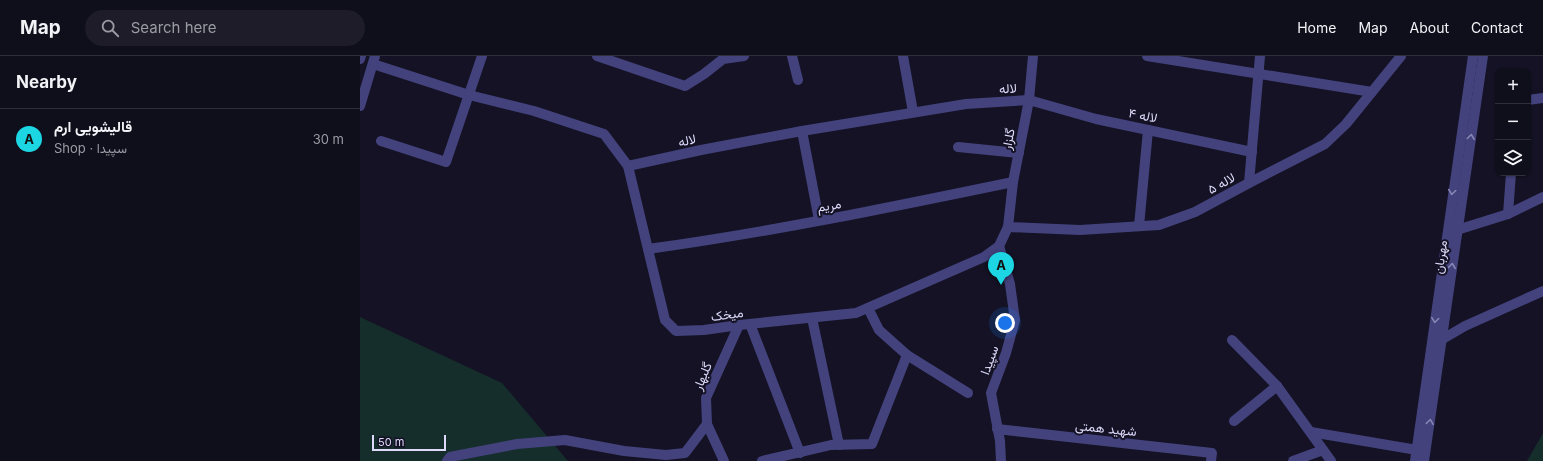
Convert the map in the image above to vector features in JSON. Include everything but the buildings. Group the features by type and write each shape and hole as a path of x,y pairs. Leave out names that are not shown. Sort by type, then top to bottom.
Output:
{"street":[{"path":"381,141 446,162 482,56"},
{"path":"597,56 685,86 704,74 723,59 744,56"},
{"path":"792,56 798,80"},
{"path":"903,56 913,112"},
{"name":"گلزار","path":"1008,227 1013,182 1029,100 1033,56"},
{"path":"1147,56 1165,57 1258,74 1372,92"},
{"path":"1249,182 1260,56"},
{"name":"لاله ۵","path":"1008,227 1080,230 1159,225 1196,212 1249,182 1325,144 1346,124 1401,56"},
{"name":"مهربان","path":"1424,461 1442,340 1446,232 1473,56"},
{"name":"مهربان","path":"1415,461 1445,282 1457,230 1483,56"},
{"path":"360,106 374,60 469,95 534,111 604,134 628,166 648,249"},
{"path":"1531,100 1543,98"},
{"name":"لاله","path":"628,166 701,150 913,112 966,104 1029,100"},
{"name":"لاله ۴","path":"1029,100 1096,119 1252,152"},
{"path":"1138,226 1148,130"},
{"path":"802,131 819,220"},
{"path":"958,147 1019,153"},
{"path":"1508,214 1511,176"},
{"name":"مریم","path":"648,249 705,241 1013,182"},
{"path":"1457,230 1508,214 1543,197"},
{"name":"میخک","path":"648,249 665,320 676,331 704,330 856,313 984,257 999,246 1008,227"},
{"name":"سپیدا","path":"999,246 1010,284 1014,320 1006,353 991,393 1000,441 1001,461"},
{"path":"1442,340 1465,326 1543,291"},
{"path":"868,308 879,330 907,355 968,393"},
{"path":"812,318 839,445"},
{"path":"750,324 800,452"},
{"name":"گلبهار","path":"724,461 706,424 706,398 739,325"},
{"path":"1232,340 1277,386 1331,461"},
{"path":"762,461 831,445 872,444 907,355"},
{"path":"1234,421 1277,386"},
{"path":"447,461 450,458 517,444 565,440 624,451 659,455 685,453 706,424"},
{"name":"شهید همتی","path":"997,430 1211,457"},
{"path":"1310,432 1417,450"},
{"path":"1293,461 1323,450"}],"green space":[{"path":"360,317 502,383 568,461 360,461"},
{"path":"1543,433 1543,461 1527,461"}],"place":[{"name":"قالیشویی ارم","path":"1001,285"}]}
